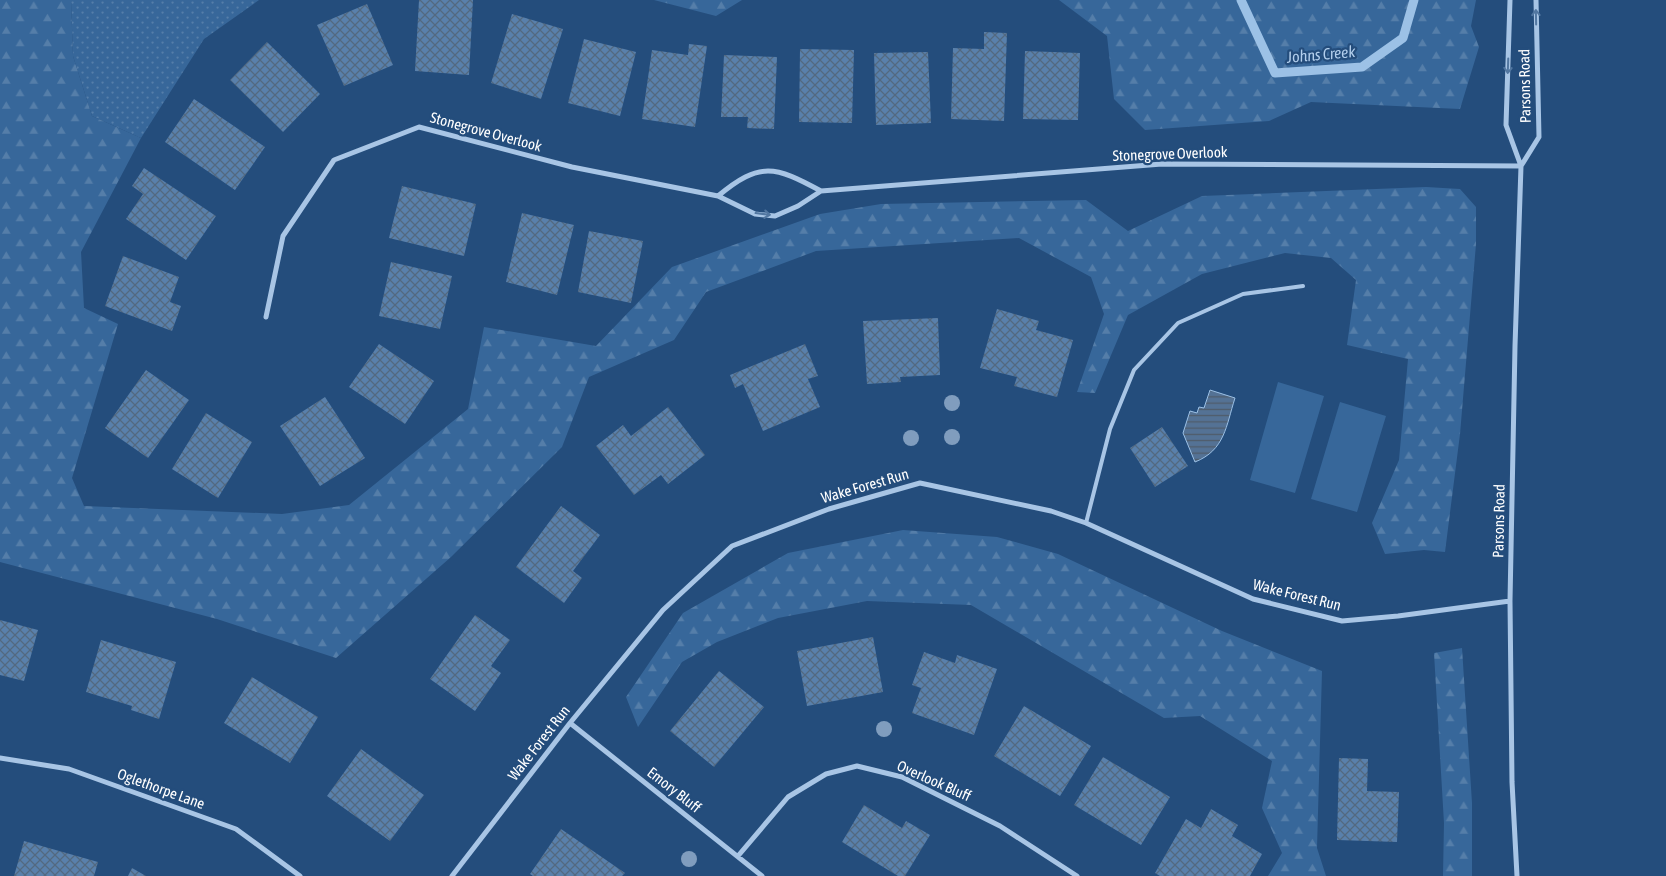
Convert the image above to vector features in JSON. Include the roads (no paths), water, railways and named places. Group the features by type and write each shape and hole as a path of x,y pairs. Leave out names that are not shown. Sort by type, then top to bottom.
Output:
{"street":[{"name":"Parsons Road","path":"1510,0 1506,125 1521,166 1510,601 1512,791 1517,876"},
{"name":"Parsons Road","path":"1521,166 1538,137 1536,0"},
{"name":"Stonegrove Overlook","path":"266,317 283,236 334,160 418,127 572,167 718,196 755,214 775,216 798,206 821,191 1162,164 1521,166"},
{"path":"718,196 734,182 760,171 774,170 797,177 821,191"},
{"name":"Wake Forest Run","path":"452,876 570,723 662,610 732,546 829,509 920,483 1051,511 1086,523 1253,599 1342,621 1398,616 1510,601"},
{"name":"Emory Bluff","path":"570,723 762,876"},
{"name":"Oglethorpe Lane","path":"0,758 69,769 236,829 300,876"},
{"name":"Overlook Bluff","path":"738,856 788,797 826,774 858,766 902,778 991,822 1077,876"}],"lane":[{"path":"1086,523 1110,429 1134,370 1178,322 1243,294 1303,286"}],"waterway":[{"name":"Johns Creek","path":"1241,0 1275,73 1362,67 1403,38 1414,0"}]}
